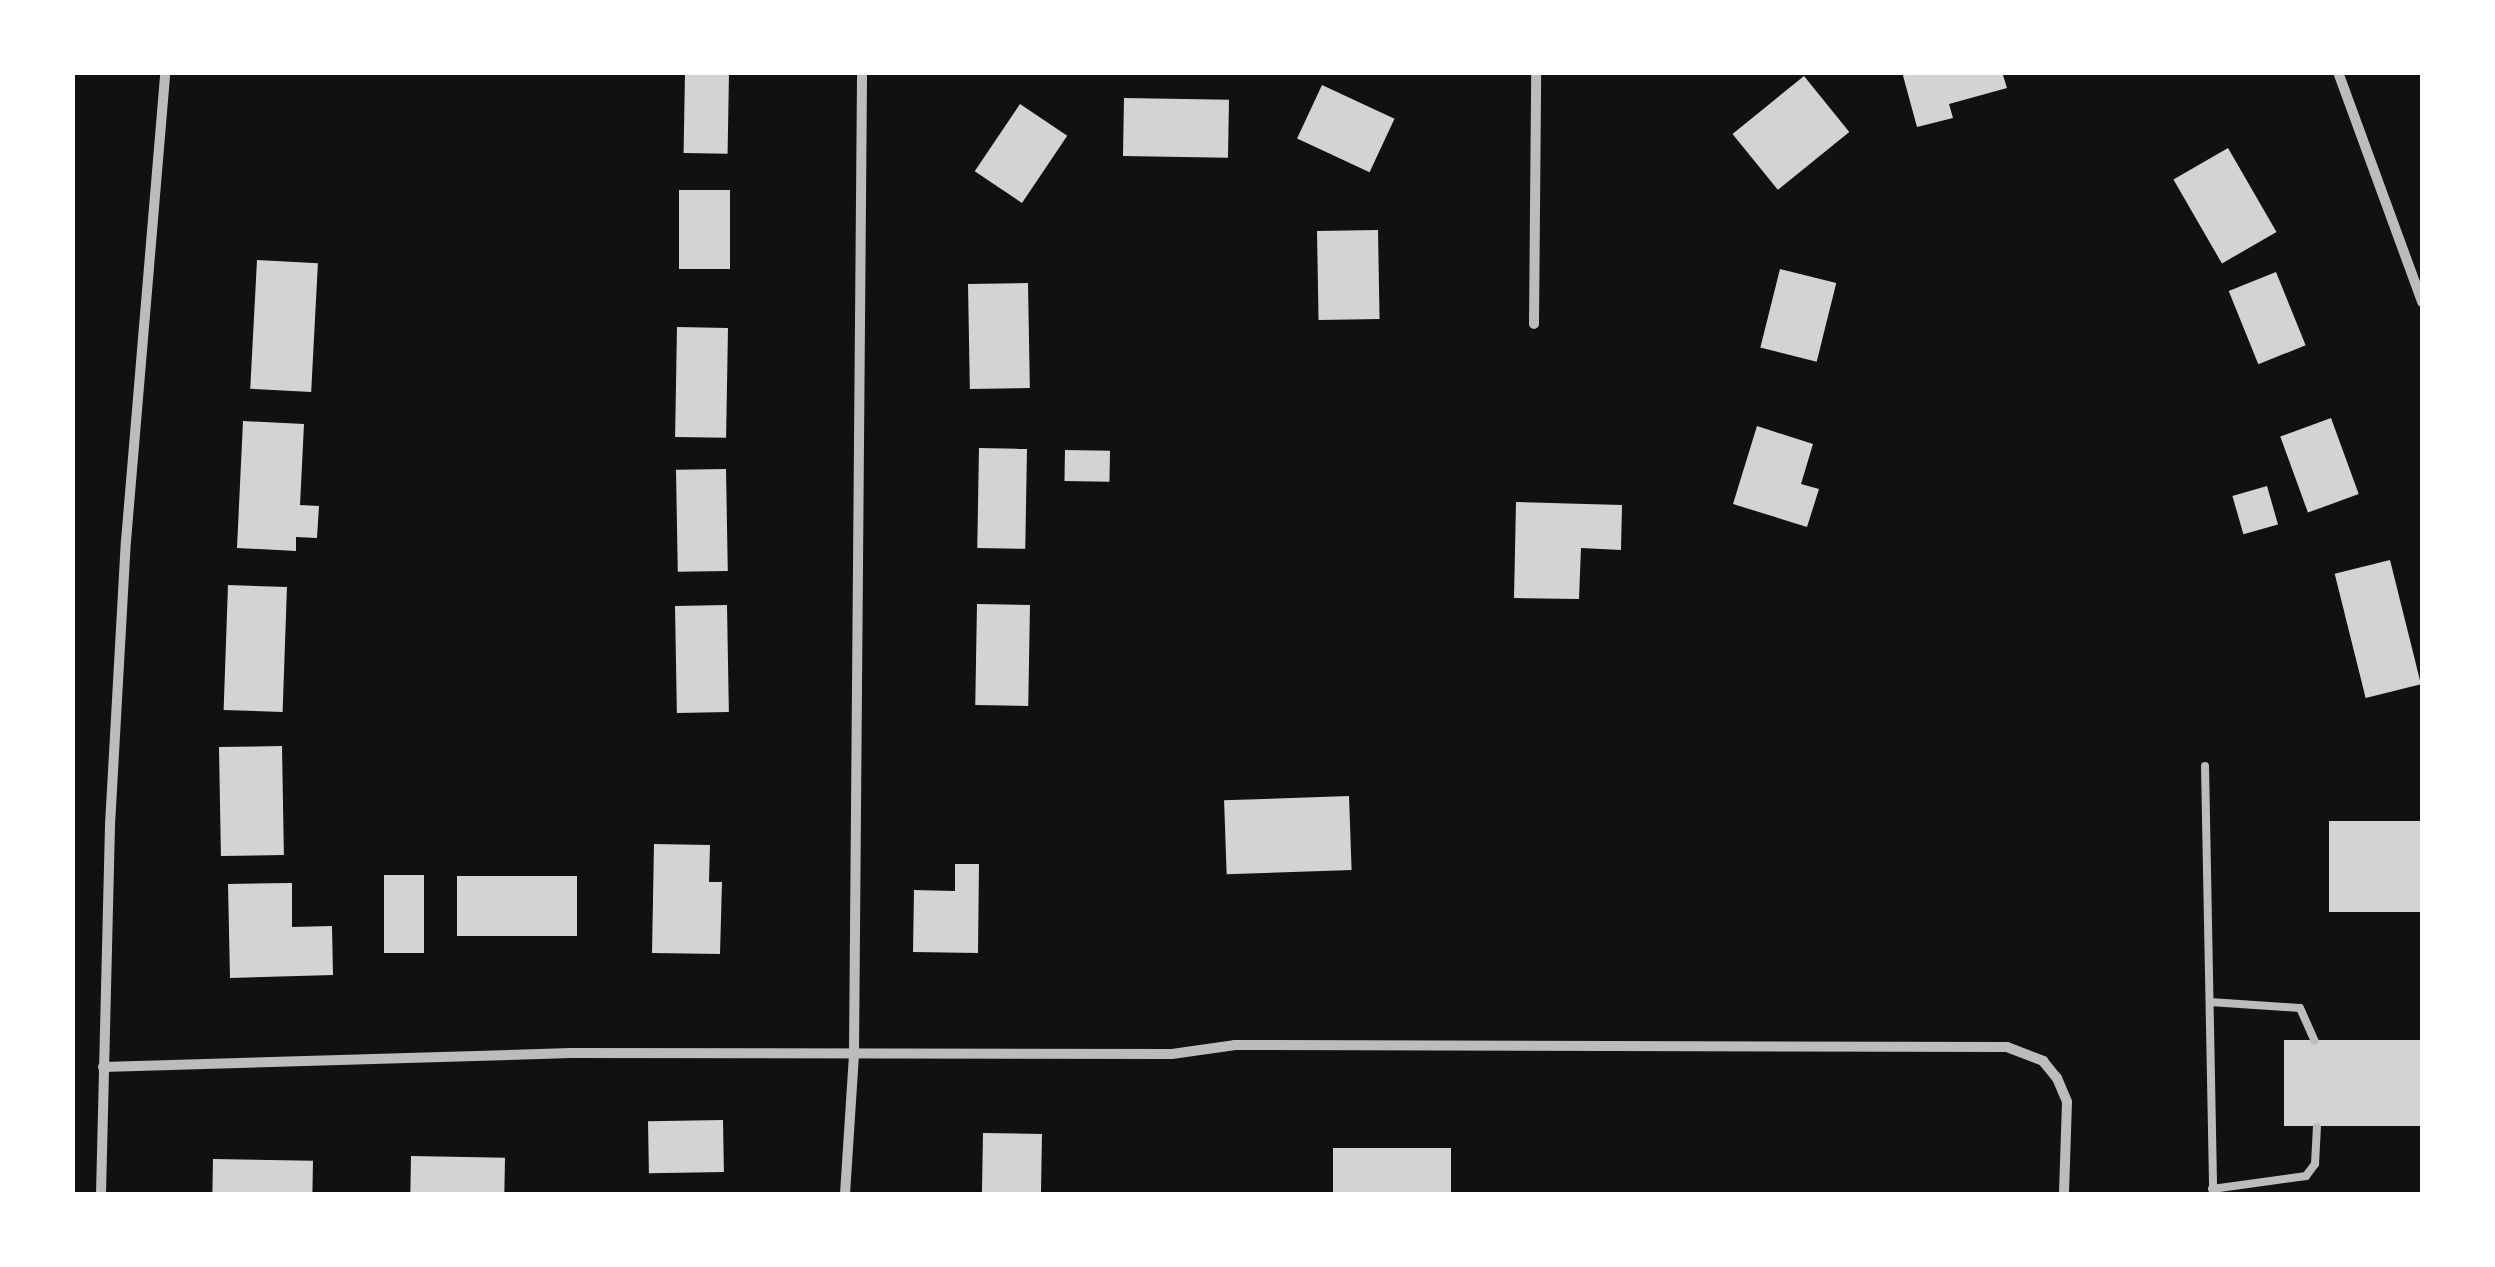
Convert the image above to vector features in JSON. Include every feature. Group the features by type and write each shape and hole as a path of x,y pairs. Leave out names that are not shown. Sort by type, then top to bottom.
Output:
{"street":[{"path":"101,1194 102,1067 126,541 166,72"},
{"path":"845,1194 854,1052 862,72"},
{"path":"1534,324 1536,72"},
{"path":"2338,72 2422,302"},
{"path":"102,1067 220,1059 854,1052 1172,1054 1235,1046 2007,1046 2043,1061 2058,1078 2067,1102 2064,1194"}],"lane":[{"path":"2205,766 2212,1192 2306,1176 2315,1164 2316,1127"},
{"path":"2210,1002 2300,1008 2315,1041"}],"building":[{"path":"685,72 729,73 728,154 684,153"},
{"path":"1902,72 2002,72 2007,88 1949,104 1953,118 1917,127"},
{"path":"1804,76 1849,132 1778,190 1733,134"},
{"path":"1322,85 1395,119 1370,172 1297,138"},
{"path":"1124,98 1229,100 1228,158 1123,156"},
{"path":"1020,104 1067,136 1022,203 975,171"},
{"path":"2228,148 2276,232 2222,264 2173,180"},
{"path":"679,190 730,190 730,269 679,269"},
{"path":"1378,230 1380,319 1319,320 1317,231"},
{"path":"257,260 318,263 311,392 250,389"},
{"path":"1780,269 1836,283 1817,362 1760,348"},
{"path":"2276,272 2306,345 2258,364 2229,291"},
{"path":"1028,283 1030,388 970,389 968,284"},
{"path":"677,327 728,328 726,438 675,437"},
{"path":"2331,418 2359,494 2308,513 2280,436"},
{"path":"243,421 304,424 300,505 319,506 317,538 296,537 296,551 237,548"},
{"path":"1757,426 1813,444 1801,484 1819,489 1807,527 1733,504"},
{"path":"979,448 1027,449 1025,549 977,548"},
{"path":"1065,450 1110,451 1109,482 1064,481"},
{"path":"726,469 728,571 678,572 676,470"},
{"path":"2267,486 2278,524 2243,534 2232,496"},
{"path":"1516,502 1622,505 1621,550 1581,548 1579,599 1514,598"},
{"path":"2390,560 2421,684 2366,698 2335,574"},
{"path":"228,585 287,587 283,712 224,710"},
{"path":"977,604 1030,605 1028,706 975,705"},
{"path":"727,605 729,712 677,713 675,606"},
{"path":"282,746 284,855 221,856 219,747"},
{"path":"1349,796 1352,870 1227,874 1224,800"},
{"path":"2329,821 2422,821 2422,912 2329,912"},
{"path":"654,844 710,845 709,882 722,882 720,954 652,953"},
{"path":"955,864 979,864 978,953 913,952 914,890 955,891"},
{"path":"384,875 424,875 424,953 384,953"},
{"path":"457,876 577,876 577,936 457,936"},
{"path":"292,883 292,927 332,926 333,975 230,978 228,884"},
{"path":"2284,1040 2422,1040 2422,1126 2284,1126"},
{"path":"723,1120 724,1172 649,1173 648,1121"},
{"path":"983,1133 1042,1134 1041,1194 982,1194"},
{"path":"1333,1148 1451,1148 1451,1194 1333,1194"},
{"path":"411,1156 505,1158 504,1194 410,1194"},
{"path":"213,1159 313,1161 312,1194 212,1194"}]}
